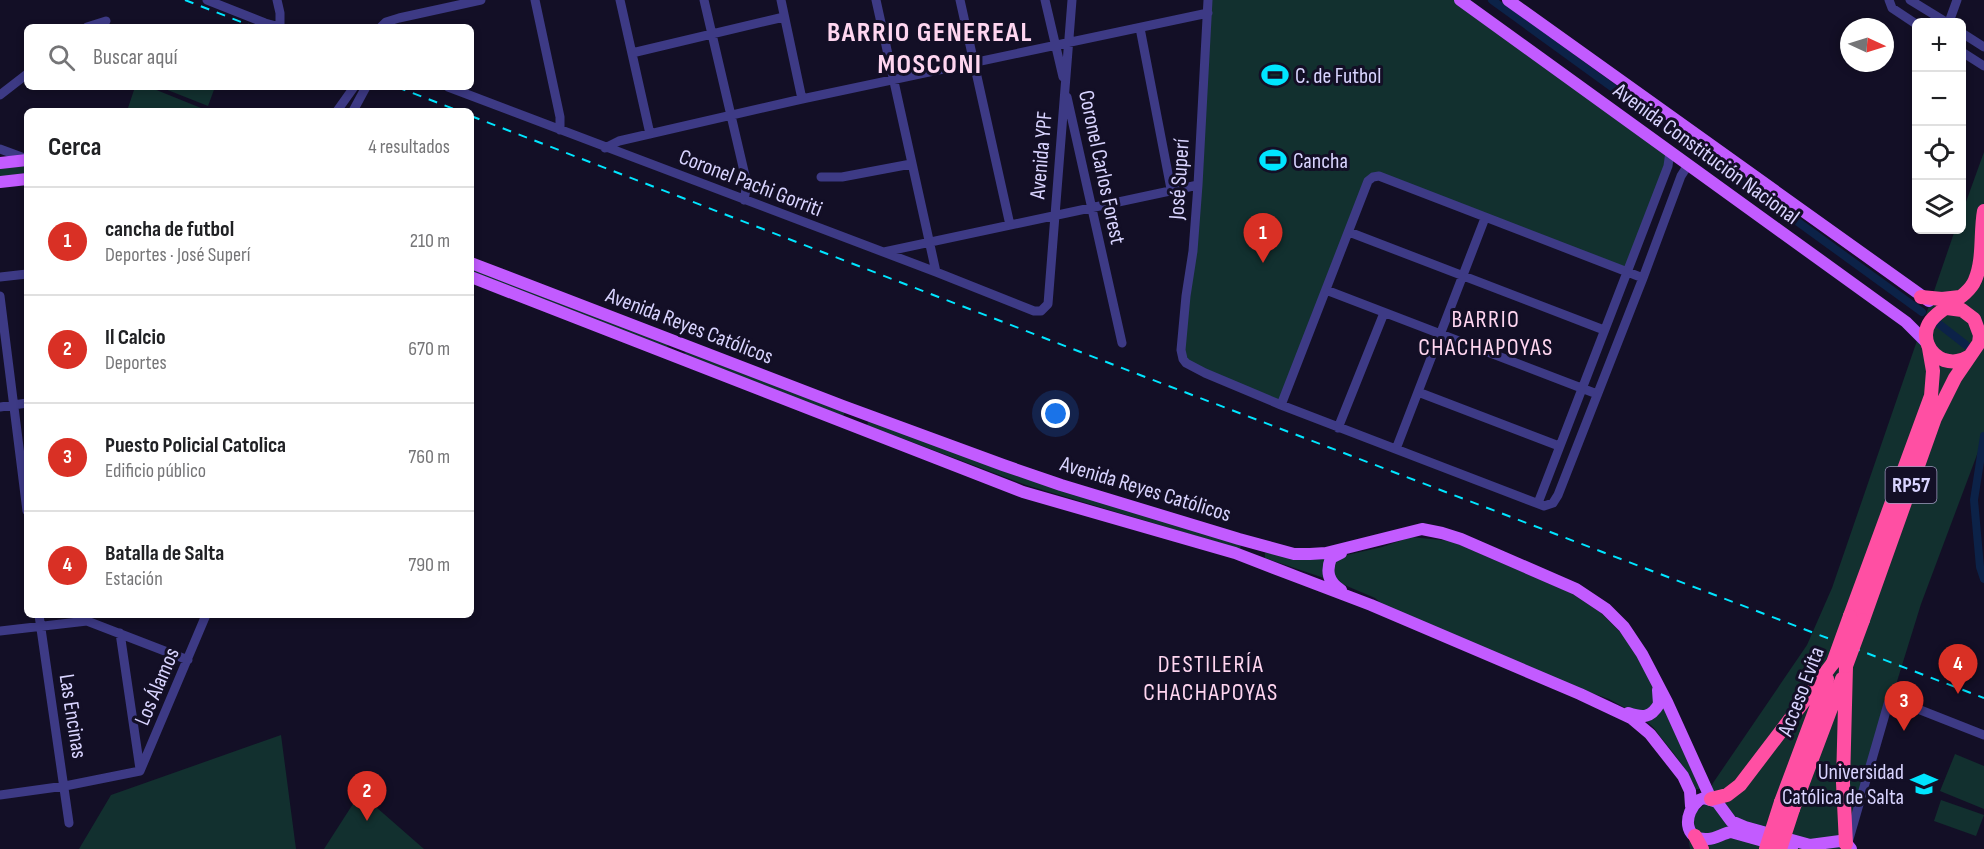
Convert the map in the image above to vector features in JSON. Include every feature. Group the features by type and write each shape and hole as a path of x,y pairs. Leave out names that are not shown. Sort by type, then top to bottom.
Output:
{"highway":[{"name":"RP57","path":"1857,618 1931,396 1933,372 1927,325 1932,317 1969,289 1976,277 1984,211"},
{"path":"1921,297 1935,299 1960,297"},
{"name":"RP57","path":"1857,618 1935,418 1955,378 1978,343 1982,329 1969,314 1962,310 1946,308"},
{"path":"1928,345 1935,355 1948,361 1962,361 1970,356"},
{"name":"Acceso Evita","path":"1766,849 1787,805 1857,618"},
{"path":"1712,799 1727,795 1740,785 1840,665"},
{"path":"1840,665 1843,783 1848,846"},
{"name":"Acceso Evita","path":"1780,849 1787,805"},
{"path":"1695,836 1702,849"}],"main road":[{"name":"Avenida Constitución Nacional","path":"1460,0 1906,322 1928,345"},
{"name":"Avenida Constitución Nacional","path":"1508,0 1921,297 1946,308"},
{"path":"0,163 24,159"},
{"path":"0,182 24,179"},
{"name":"Avenida Reyes Católicos","path":"474,264 1003,465 1239,539 1294,554 1310,554 1326,553 1422,530 1442,533 1576,589 1606,609 1624,627 1642,654 1667,702 1712,799 1731,820 1745,827 1804,844 1840,841 1848,846"},
{"name":"Avenida Reyes Católicos","path":"474,279 995,482 1235,553 1371,605 1580,694 1631,718 1650,734 1683,776 1690,791 1691,806 1687,818 1695,836"},
{"path":"1371,605 1337,587 1330,580 1328,566 1334,555 1388,538"},
{"path":"1580,694 1631,714 1646,717 1659,704 1657,685"},
{"path":"1691,806 1699,800 1712,799"},
{"path":"1695,836 1708,839 1731,832 1792,849"}],"street":[{"path":"207,0 270,24"},
{"path":"277,0 280,24"},
{"path":"390,24 481,0"},
{"path":"535,0 560,117 560,130"},
{"path":"620,0 651,134"},
{"path":"705,0 747,184 744,200"},
{"path":"781,0 802,99"},
{"path":"876,0 936,272"},
{"path":"960,0 1010,225"},
{"name":"Coronel Carlos Forest","path":"1045,0 1122,343"},
{"name":"Avenida YPF","path":"1041,311 1048,304 1072,0"},
{"name":"José Superí","path":"1208,0 1198,185 1193,251 1185,296 1182,359 1205,373 1281,405"},
{"path":"1889,0 1892,9 1912,21"},
{"path":"1910,0 1940,18"},
{"path":"1949,18 1957,0"},
{"path":"605,147 619,141 802,99 1208,13"},
{"path":"632,53 784,16"},
{"path":"96,24 106,21"},
{"path":"1140,28 1171,189"},
{"path":"1966,36 1984,47"},
{"path":"1966,55 1984,66"},
{"path":"0,95 24,76"},
{"path":"339,108 352,90"},
{"path":"355,108 364,90"},
{"name":"Coronel Pachi Gorriti","path":"456,90 1034,311 1041,311"},
{"path":"0,149 24,158"},
{"path":"1538,503 1668,166 1670,152"},
{"path":"821,177 842,177 911,164"},
{"path":"1643,278 1376,176 1368,181 1281,405 1544,506 1553,503 1598,394 1643,278 1681,176 1688,165"},
{"path":"882,252 1198,185"},
{"path":"1396,449 1485,218"},
{"path":"1349,232 1604,330"},
{"path":"0,277 24,274"},
{"path":"1326,290 1598,394"},
{"path":"0,296 24,487"},
{"path":"1338,428 1384,313"},
{"path":"1418,392 1559,446"},
{"path":"0,407 24,403"},
{"name":"Las Encinas","path":"40,618 69,823"},
{"path":"0,631 89,618 188,660"},
{"name":"Los Álamos","path":"141,771 205,618"},
{"path":"0,795 65,786 141,771 120,633"},
{"path":"1848,846 1891,700 1984,735"}],"green space":[{"path":"1207,0 1456,0 1670,152 1626,272 1376,176 1368,181 1281,405 1183,359"},
{"path":"134,90 156,90 201,108 128,108"},
{"path":"168,90 214,90 208,106"},
{"path":"1984,152 1984,436 1921,604 1845,849 1690,849 1689,842 1695,827 1694,814 1704,805 1713,783 1807,645 1832,588 1954,234 1966,234 1966,202"},
{"path":"24,165 24,173 0,177 0,168"},
{"path":"474,268 668,344 667,348 474,273"},
{"path":"686,351 845,412 843,416 684,355"},
{"path":"869,420 1011,474 1241,545 1240,549 1026,485 867,425"},
{"path":"1411,537 1451,541 1571,593 1600,612 1635,647 1657,695 1654,707 1636,714 1609,699 1383,605 1375,598 1335,581 1332,561 1338,557 1382,547"},
{"path":"1265,553 1298,559 1325,559 1327,579 1265,558"},
{"path":"1663,705 1700,789 1696,789 1677,758 1647,722"},
{"path":"281,735 296,849 79,849 111,795"},
{"path":"1955,754 1984,766 1984,809 1940,791"},
{"path":"360,793 424,849 324,849"},
{"path":"1941,800 1984,815 1976,836 1934,821"}],"waterway":[{"path":"1492,0 1922,312"},
{"path":"1939,324 1966,345"},
{"path":"1984,436 1974,500 1980,567 1984,579"}],"railway":[{"path":"185,0 246,24"},
{"path":"405,90 451,108"},
{"path":"474,117 1984,698"}],"place":[{"name":"C. de Futbol","path":"1275,75"},
{"name":"Cancha","path":"1273,160"},
{"name":"cancha de futbol","path":"1263,263"},
{"name":"Batalla de Salta","path":"1958,694"},
{"name":"Puesto Policial Catolica","path":"1904,731"},
{"name":"Universidad Católica de Salta","path":"1924,784"},
{"name":"Il Calcio","path":"367,821"}],"district":[{"name":"BARRIO GENEREAL MOSCONI","path":"930,47"},
{"name":"BARRIO CHACHAPOYAS","path":"1486,333"},
{"name":"DESTILERÍA CHACHAPOYAS","path":"1211,678"}]}
